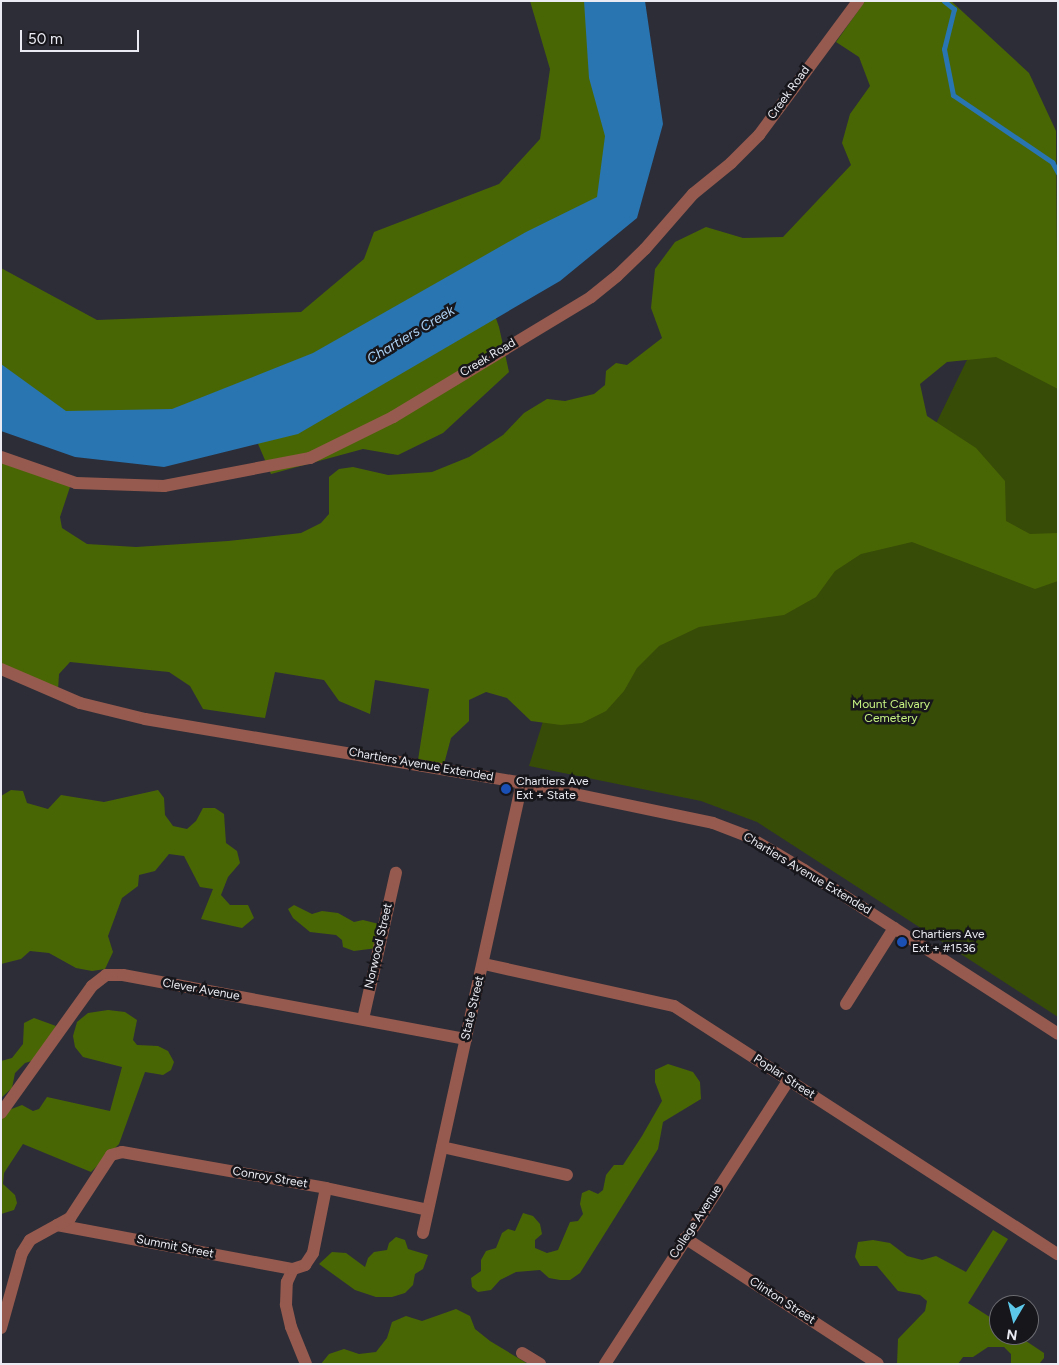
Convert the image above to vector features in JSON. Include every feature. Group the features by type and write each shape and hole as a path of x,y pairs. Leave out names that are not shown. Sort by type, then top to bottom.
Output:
{"street":[{"name":"Creek Road","path":"1,457 76,482 164,486 310,458 393,417 583,301 617,276 645,249 693,194 732,163 759,134 858,1"},
{"name":"Chartiers Avenue Extended","path":"1,669 80,703 145,719 522,783 713,823 745,835 1058,1034"},
{"name":"State Street","path":"423,1233 484,964 522,783"},
{"name":"Norwood Street","path":"363,1019 396,873"},
{"path":"846,1004 894,928"},
{"name":"Poplar Street","path":"484,964 674,1006 1058,1254"},
{"name":"Clever Avenue","path":"1,1113 92,986 106,976 123,976 466,1039"},
{"name":"College Avenue","path":"605,1364 788,1081"},
{"path":"442,1147 567,1174"},
{"name":"Conroy Street","path":"57,1225 70,1218 111,1155 122,1152 326,1188 428,1210"},
{"path":"306,1364 291,1327 286,1305 287,1282 293,1270 305,1264 313,1253 326,1188"},
{"path":"1,1328 22,1253 30,1240 57,1225"},
{"name":"Summit Street","path":"57,1225 293,1270"},
{"name":"Clinton Street","path":"685,1238 878,1364"},
{"path":"522,1353 540,1364"}],"green space":[{"path":"530,1 605,1 610,191 485,287 499,327 509,372 443,433 398,455 363,449 271,474 246,416 91,433 1,404 1,268 97,320 301,312 364,259 374,232 499,184 540,139 550,69"},
{"path":"865,1 951,1 1029,73 1056,131 1058,389 996,357 947,362 920,384 927,416 976,448 1005,481 1006,521 1030,534 1058,533 1058,581 1035,589 912,542 861,554 835,571 816,597 784,615 699,627 659,646 637,668 624,691 606,711 582,723 561,725 531,721 507,698 486,692 469,700 469,721 451,738 444,764 418,760 429,689 375,680 370,714 339,701 324,680 275,672 265,718 203,709 190,686 169,672 70,662 59,674 58,690 1,664 1,458 71,484 60,517 62,528 87,544 136,547 228,541 301,533 321,523 329,514 329,477 339,469 353,467 388,475 432,472 469,457 503,435 524,413 547,399 565,401 594,394 605,385 606,371 616,363 627,365 662,338 651,308 655,269 675,242 706,227 743,238 783,237 851,165 842,143 850,114 870,86 859,57 836,42"},
{"name":"Mount Calvary Cemetery","path":"1019,253 1058,280 1058,1017 757,822 701,801 529,766 623,466 876,547"},
{"path":"11,790 23,791 27,803 48,809 61,795 104,802 158,790 164,798 165,815 173,826 187,829 196,821 203,808 215,808 224,814 226,843 237,851 240,863 228,877 221,895 230,905 248,905 254,918 242,928 201,919 213,889 200,887 184,856 169,854 155,871 139,875 138,886 122,898 108,936 113,952 105,969 92,971 76,968 49,953 30,951 21,959 1,964 1,796"},
{"path":"294,905 312,914 322,911 338,913 354,922 363,920 379,924 377,948 354,951 343,947 342,940 336,935 310,932 293,918 288,909"},
{"path":"108,1010 125,1012 137,1020 133,1040 137,1045 158,1046 168,1051 174,1062 171,1070 163,1075 145,1072 119,1144 91,1172 23,1144 4,1173 3,1184 15,1195 17,1203 14,1210 1,1214 1,1120 9,1110 22,1105 33,1111 39,1109 47,1097 110,1111 122,1067 83,1057 75,1047 73,1036 77,1022 88,1013"},
{"path":"34,1018 56,1026 35,1060 25,1063 15,1073 12,1088 1,1098 1,1061 12,1058 23,1044 24,1023"},
{"path":"668,1064 693,1072 700,1082 701,1099 663,1122 658,1149 580,1273 570,1280 560,1280 549,1278 540,1270 516,1272 500,1280 491,1290 478,1292 472,1287 471,1278 481,1271 481,1260 486,1251 496,1248 502,1233 508,1229 515,1231 523,1213 533,1216 540,1224 542,1234 535,1240 535,1248 547,1253 558,1250 570,1222 578,1221 583,1214 580,1204 582,1193 589,1190 598,1194 603,1190 606,1175 614,1165 623,1165 642,1136 662,1101 655,1082 655,1070"},
{"path":"993,1230 1008,1239 968,1303 989,1317 989,1345 1032,1345 1044,1353 1044,1358 1039,1364 1011,1364 1011,1354 1004,1347 988,1347 973,1357 963,1357 958,1364 897,1364 898,1339 925,1311 927,1301 920,1295 898,1291 877,1266 860,1266 855,1257 858,1242 873,1240 890,1243 907,1256 922,1260 936,1256 966,1272"},
{"path":"396,1237 405,1240 408,1249 428,1255 423,1269 415,1274 413,1285 405,1293 392,1297 376,1297 355,1290 319,1264 332,1252 346,1253 365,1267 368,1258 374,1252 387,1250 389,1243"},
{"path":"456,1309 470,1316 475,1329 490,1341 528,1364 321,1364 329,1354 344,1349 359,1354 376,1352 387,1338 392,1322 406,1316 422,1321"}],"water":[{"name":"Chartiers Creek","path":"584,1 645,1 663,124 637,218 560,281 298,434 164,467 75,457 1,431 1,364 66,411 172,409 313,353 526,232 597,197 605,136 589,78"}],"waterway":[{"path":"944,1 954,9 944,49 953,95 1052,162 1058,173"}],"place":[{"name":"Chartiers Ave Ext + State","path":"506,789"},
{"name":"Chartiers Ave Ext + #1536","path":"902,942"}]}
